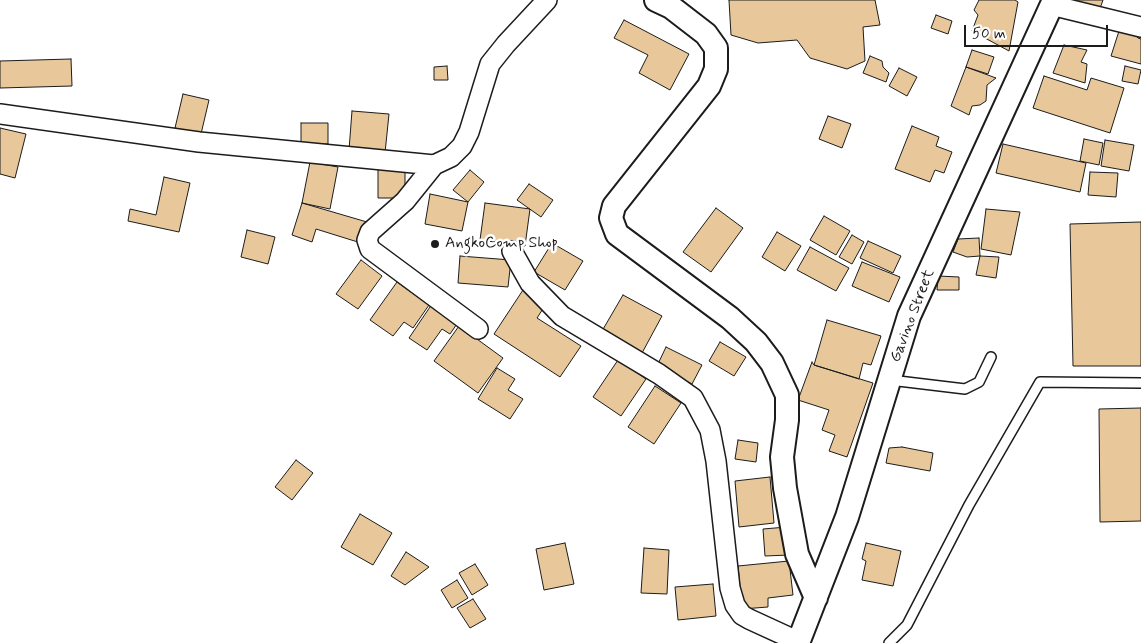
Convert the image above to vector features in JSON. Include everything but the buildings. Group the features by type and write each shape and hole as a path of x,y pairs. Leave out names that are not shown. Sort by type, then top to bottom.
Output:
{"street":[{"path":"478,328 370,249 367,240 370,232 404,201 434,165 451,157 462,146 469,132 490,64 547,0"},
{"path":"656,0 671,8 706,34 716,48 716,69 709,86 614,206 611,218 617,234 730,318 756,342 772,363 787,396 787,420 782,457 785,488 797,554 816,598"},
{"path":"1052,2 1141,27"},
{"name":"Gavino Street","path":"799,642 847,517 916,300 1052,2"},
{"path":"0,114 199,142 434,165"},
{"path":"512,252 530,283 562,316 659,374 693,398 710,430 716,461 730,588 735,605 742,615 749,620 799,642"}],"lane":[{"path":"890,380 965,390 979,382 991,357"},
{"path":"889,643 907,625 968,505 1040,382 1141,384"}],"place":[{"name":"AngkoComp Shop","path":"435,244"}]}
